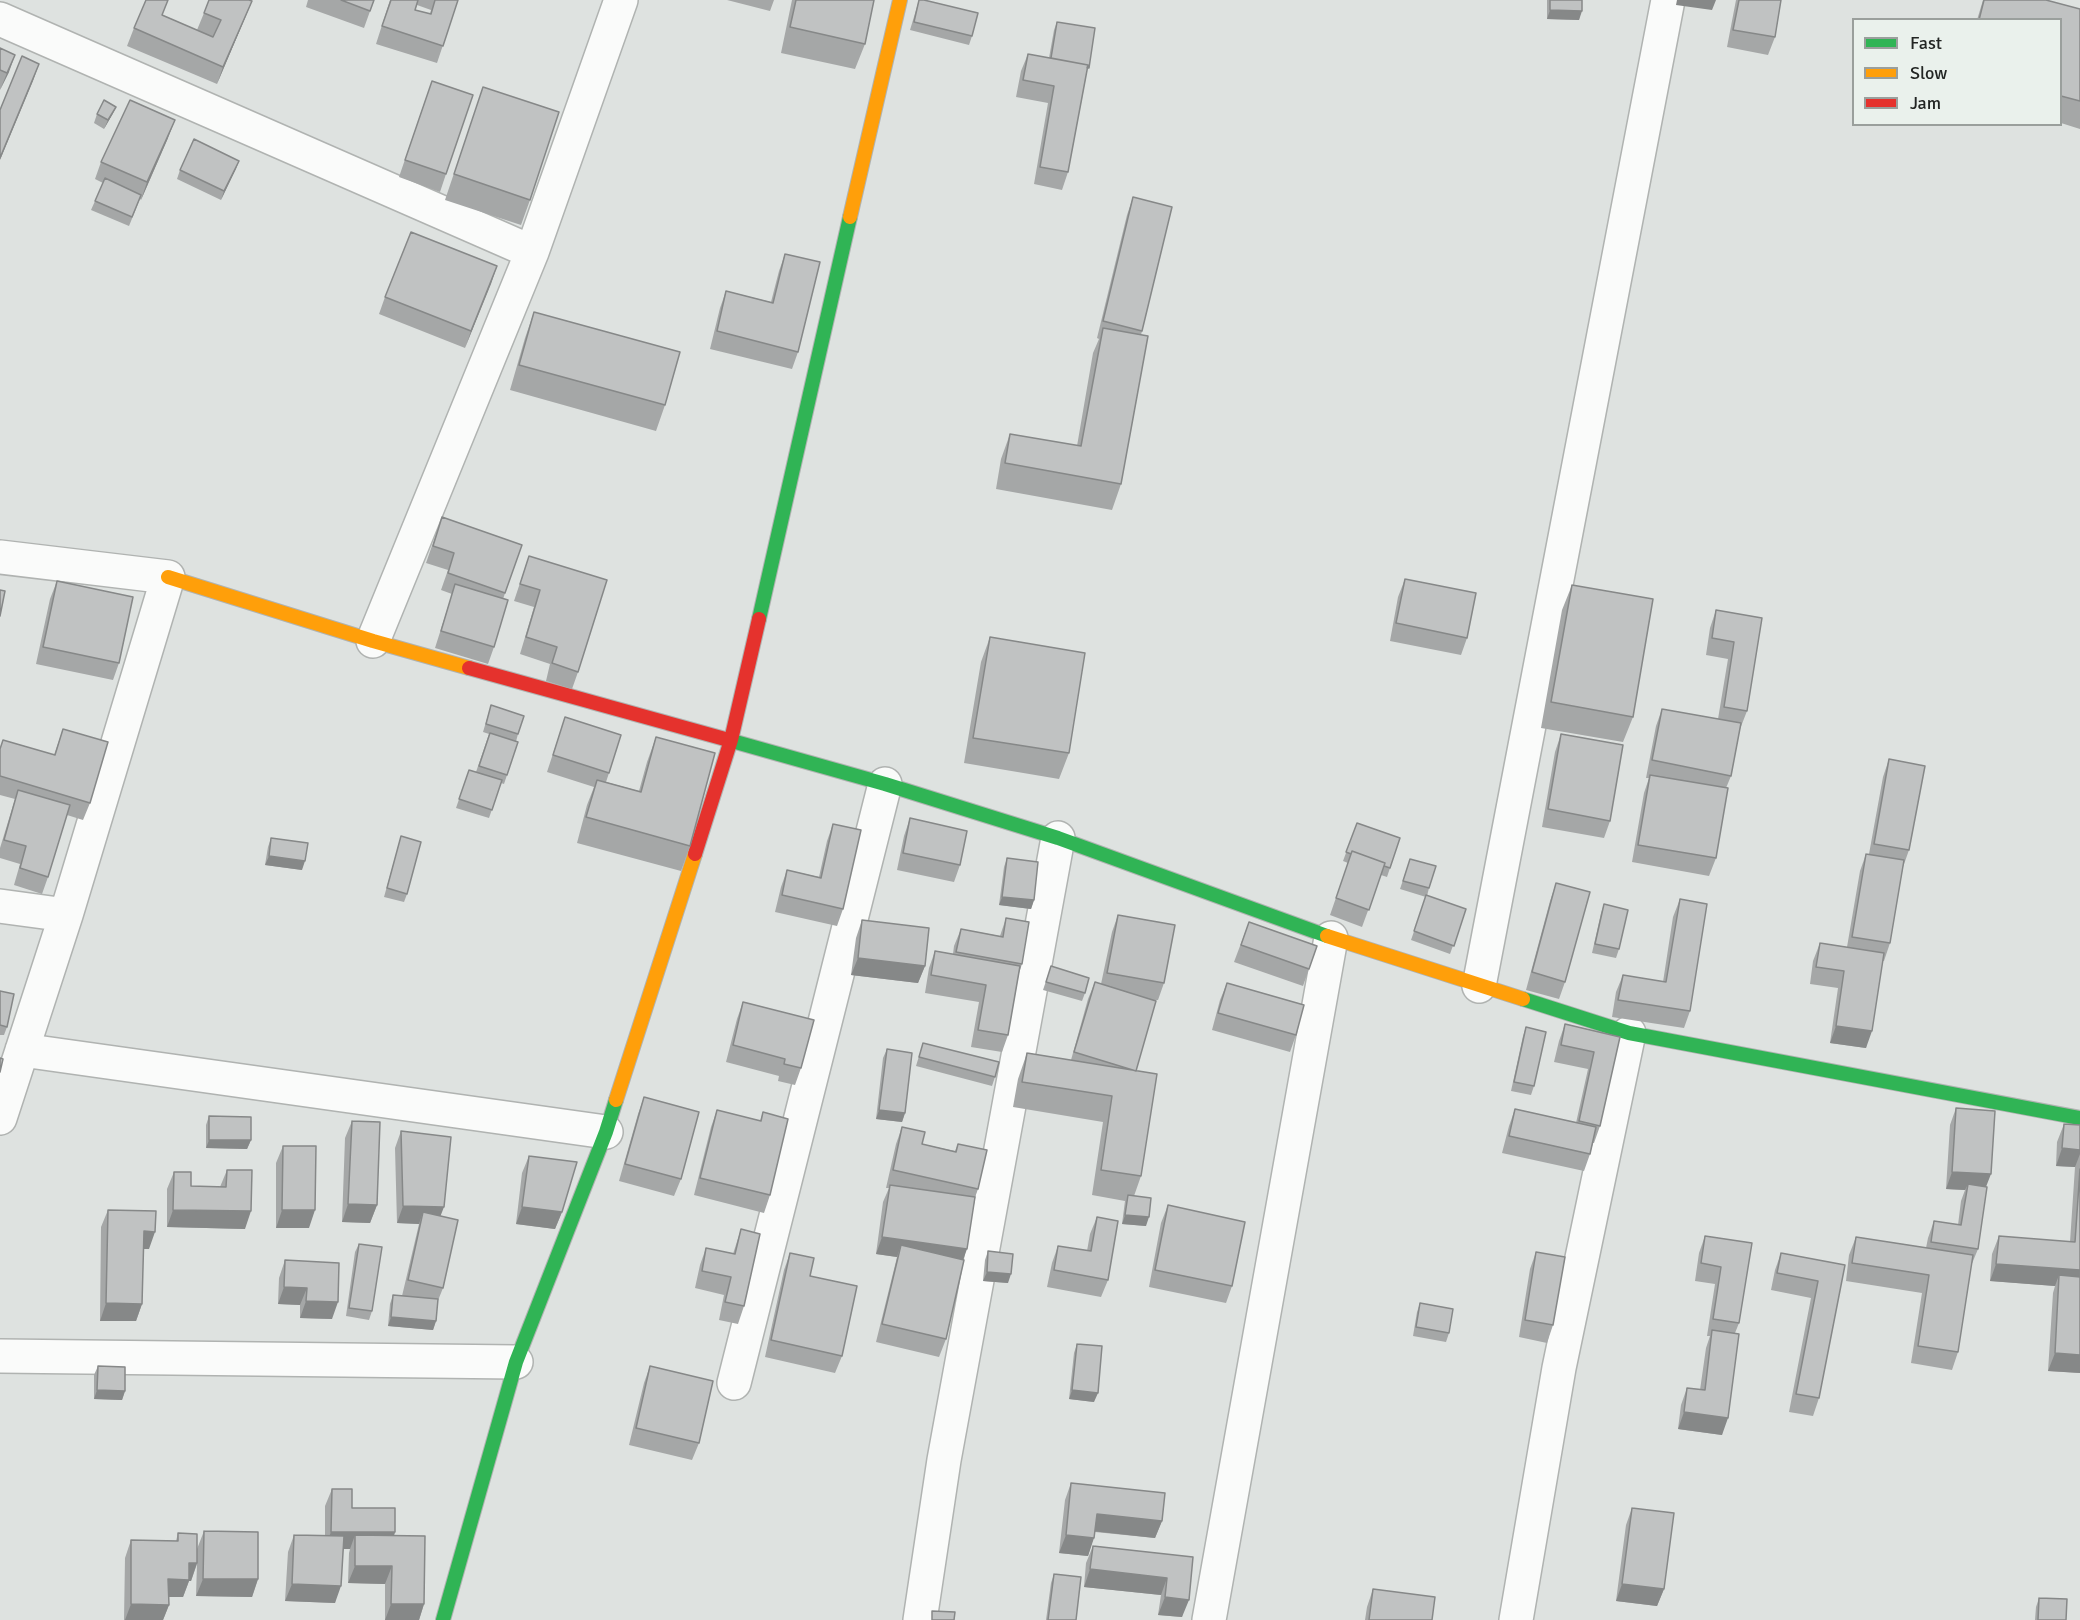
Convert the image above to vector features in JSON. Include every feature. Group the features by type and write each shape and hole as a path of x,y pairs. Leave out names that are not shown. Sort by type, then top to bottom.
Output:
{"street":[{"path":"373,641 532,252 621,0"},
{"path":"443,1620 516,1362 606,1132 731,740 900,0"},
{"path":"1479,986 1668,0"},
{"path":"0,19 532,252"},
{"path":"0,557 168,577 373,641 885,784 1058,838 1331,938 1629,1033 2080,1118"},
{"path":"0,1118 66,915 168,577"},
{"path":"734,1383 885,784"},
{"path":"920,1620 944,1460 1058,838"},
{"path":"0,906 66,915"},
{"path":"1209,1620 1331,938"},
{"path":"1516,1620 1559,1368 1629,1033"},
{"path":"22,1050 606,1132"},
{"path":"0,1356 516,1362"}],"building":[{"path":"146,0 168,0 162,15 213,37 221,20 204,13 209,0 252,1 223,67 134,28"},
{"path":"341,0 374,0 370,11"},
{"path":"391,0 418,0 415,10 431,14 435,0 458,0 443,46 382,26"},
{"path":"796,0 874,0 865,44 790,27"},
{"path":"919,0 978,13 972,36 914,22"},
{"path":"1550,0 1582,0 1582,11 1550,10"},
{"path":"1739,0 1781,0 1775,37 1733,30"},
{"path":"1984,0 2046,0 2080,9 2080,101 2062,96 2062,18 1980,18"},
{"path":"1057,22 1095,28 1089,68 1087,68 1088,65 1051,58"},
{"path":"0,48 15,55 7,73 0,70"},
{"path":"1028,54 1088,65 1068,172 1040,167 1054,86 1023,80"},
{"path":"22,56 39,64 0,158 0,110"},
{"path":"432,81 473,95 446,174 405,160"},
{"path":"483,87 559,112 530,200 454,174"},
{"path":"104,100 116,107 108,120 97,114"},
{"path":"130,100 175,120 147,182 101,162"},
{"path":"194,139 239,161 224,191 180,170"},
{"path":"105,178 141,195 132,217 95,201"},
{"path":"1133,197 1172,207 1142,331 1103,321"},
{"path":"411,232 497,266 471,331 385,297"},
{"path":"785,254 820,262 798,352 717,331 726,291 773,303"},
{"path":"534,312 680,352 665,405 519,365"},
{"path":"1103,328 1148,336 1121,484 1005,463 1010,434 1081,446"},
{"path":"442,517 522,545 505,593 448,573 454,553 433,546"},
{"path":"529,556 607,580 578,672 552,663 557,647 526,637 540,590 520,584"},
{"path":"1405,579 1476,593 1467,638 1396,623"},
{"path":"57,581 133,597 119,663 43,647"},
{"path":"455,584 508,600 494,647 441,631"},
{"path":"1572,585 1653,599 1633,717 1551,702"},
{"path":"0,590 5,591 0,616"},
{"path":"1716,610 1762,618 1747,711 1724,707 1734,642 1712,638"},
{"path":"990,637 1085,653 1069,753 973,738"},
{"path":"491,705 524,716 518,734 486,724"},
{"path":"1662,709 1741,723 1731,776 1652,760"},
{"path":"565,717 621,735 609,773 553,755"},
{"path":"63,729 108,742 90,803 0,776 0,749 3,740 55,755"},
{"path":"490,733 518,742 507,775 479,766"},
{"path":"1561,734 1623,745 1610,821 1548,809"},
{"path":"656,737 715,753 690,846 586,817 597,780 641,792"},
{"path":"1889,759 1925,766 1909,850 1874,844"},
{"path":"469,770 502,780 492,810 459,799"},
{"path":"1650,775 1728,788 1716,858 1638,845"},
{"path":"18,790 70,805 48,877 20,868 26,846 4,840"},
{"path":"910,818 967,831 960,865 903,853"},
{"path":"1357,823 1400,838 1390,868 1384,866 1385,863 1352,851 1351,854 1346,852"},
{"path":"833,824 861,830 843,909 782,895 787,870 821,878"},
{"path":"401,836 421,842 407,894 387,888"},
{"path":"271,838 308,843 305,861 269,856"},
{"path":"1352,851 1385,863 1369,910 1336,898"},
{"path":"1866,854 1904,860 1890,943 1852,937"},
{"path":"1007,858 1038,862 1034,900 1002,897"},
{"path":"1410,859 1436,866 1429,888 1403,881"},
{"path":"1556,883 1590,892 1565,982 1532,972"},
{"path":"1426,895 1466,909 1454,946 1414,931"},
{"path":"1680,899 1707,904 1690,1011 1618,1000 1623,975 1666,982"},
{"path":"1604,904 1628,910 1619,949 1595,944"},
{"path":"1118,915 1175,925 1164,983 1107,973"},
{"path":"1006,918 1029,922 1022,964 956,952 961,929 1003,937"},
{"path":"862,920 929,928 925,966 858,958"},
{"path":"1249,922 1317,946 1309,969 1241,945"},
{"path":"1820,943 1884,953 1872,1031 1836,1026 1844,971 1816,967"},
{"path":"935,951 1020,966 1008,1035 978,1030 986,985 931,975"},
{"path":"1051,966 1089,978 1085,993 1046,982"},
{"path":"1095,982 1156,1001 1136,1071 1074,1052"},
{"path":"1227,983 1304,1005 1296,1035 1218,1013"},
{"path":"0,991 14,994 7,1027 0,1025"},
{"path":"743,1002 814,1020 801,1068 784,1064 785,1059 733,1045"},
{"path":"1565,1024 1620,1037 1600,1126 1579,1121 1594,1052 1561,1045"},
{"path":"1526,1027 1546,1032 1534,1086 1514,1082"},
{"path":"923,1043 999,1062 995,1077 919,1057"},
{"path":"887,1049 912,1053 905,1113 879,1110"},
{"path":"1027,1053 1157,1074 1141,1176 1101,1170 1112,1096 1022,1082"},
{"path":"644,1097 699,1112 681,1179 625,1164"},
{"path":"1956,1108 1995,1111 1991,1174 1952,1172"},
{"path":"1515,1109 1596,1127 1590,1154 1509,1136"},
{"path":"717,1110 761,1121 763,1112 788,1119 770,1195 700,1178"},
{"path":"209,1116 251,1117 251,1140 209,1140"},
{"path":"352,1121 380,1122 377,1205 348,1204"},
{"path":"2064,1124 2080,1125 2080,1150 2062,1148"},
{"path":"902,1127 925,1132 922,1144 956,1152 958,1144 987,1150 978,1189 893,1170"},
{"path":"401,1131 451,1137 444,1207 403,1206"},
{"path":"283,1146 316,1146 315,1210 282,1210"},
{"path":"529,1156 577,1162 562,1212 522,1207"},
{"path":"2080,1169 2080,1270 1996,1264 1999,1236 2075,1242"},
{"path":"227,1170 252,1170 251,1211 173,1210 174,1172 191,1172 191,1186 226,1187"},
{"path":"1968,1184 1987,1187 1978,1249 1931,1242 1934,1221 1961,1225"},
{"path":"890,1185 975,1197 967,1249 882,1237"},
{"path":"1128,1195 1151,1198 1149,1217 1125,1215"},
{"path":"1168,1205 1245,1222 1232,1286 1155,1270"},
{"path":"108,1210 156,1211 155,1232 144,1231 142,1304 106,1303"},
{"path":"423,1212 458,1220 443,1288 408,1280"},
{"path":"1097,1217 1118,1221 1108,1280 1054,1270 1058,1246 1091,1251"},
{"path":"741,1229 760,1234 744,1306 725,1302 731,1277 702,1271 706,1248 735,1254"},
{"path":"1705,1236 1752,1243 1739,1323 1713,1319 1721,1267 1701,1263"},
{"path":"1856,1237 1973,1255 1958,1352 1918,1346 1929,1275 1852,1263"},
{"path":"359,1244 382,1247 372,1311 349,1308"},
{"path":"901,1245 964,1260 946,1339 882,1324"},
{"path":"988,1251 1013,1254 1011,1274 987,1272"},
{"path":"1536,1252 1565,1257 1553,1325 1525,1320"},
{"path":"790,1253 814,1258 810,1276 857,1286 842,1356 771,1340"},
{"path":"1781,1253 1845,1265 1819,1398 1796,1394 1818,1281 1777,1273"},
{"path":"285,1260 339,1263 338,1302 306,1301 307,1288 284,1287"},
{"path":"2059,1275 2080,1277 2080,1355 2055,1353"},
{"path":"393,1295 438,1299 436,1321 391,1317"},
{"path":"1420,1303 1453,1309 1449,1333 1416,1327"},
{"path":"1712,1330 1739,1334 1728,1418 1684,1412 1687,1388 1705,1390"},
{"path":"1077,1344 1102,1346 1098,1393 1072,1390"},
{"path":"98,1366 125,1367 125,1391 97,1390"},
{"path":"650,1366 713,1381 699,1443 636,1428"},
{"path":"1071,1483 1165,1493 1162,1521 1097,1514 1094,1538 1066,1535"},
{"path":"332,1489 352,1489 352,1508 395,1508 395,1532 331,1532"},
{"path":"1632,1508 1674,1513 1664,1589 1622,1584"},
{"path":"204,1531 258,1532 258,1579 203,1579"},
{"path":"178,1533 197,1534 197,1563 189,1563 189,1580 168,1579 169,1605 131,1604 131,1540 178,1541"},
{"path":"294,1535 344,1536 341,1586 292,1584"},
{"path":"355,1535 425,1536 424,1604 391,1604 392,1566 355,1566"},
{"path":"1093,1546 1193,1557 1189,1600 1165,1597 1167,1578 1090,1569"},
{"path":"1054,1574 1081,1577 1076,1620 1048,1620"},
{"path":"1373,1589 1435,1597 1432,1620 1369,1620"},
{"path":"2039,1598 2067,1599 2066,1620 2038,1620"},
{"path":"932,1611 955,1612 954,1620 932,1620"}],"traffic: fast":[{"path":"759,619 850,217"},
{"path":"725,739 885,784 1058,838 1327,936"},
{"path":"1523,999 1629,1033 2080,1118"},
{"path":"443,1620 516,1362 606,1132 616,1100"}],"traffic: slow":[{"path":"850,217 900,0"},
{"path":"168,577 373,641 469,668"},
{"path":"616,1100 695,854"},
{"path":"1327,936 1523,999"}],"traffic: jam":[{"path":"695,854 731,740 759,619"},
{"path":"469,668 725,739"}]}
